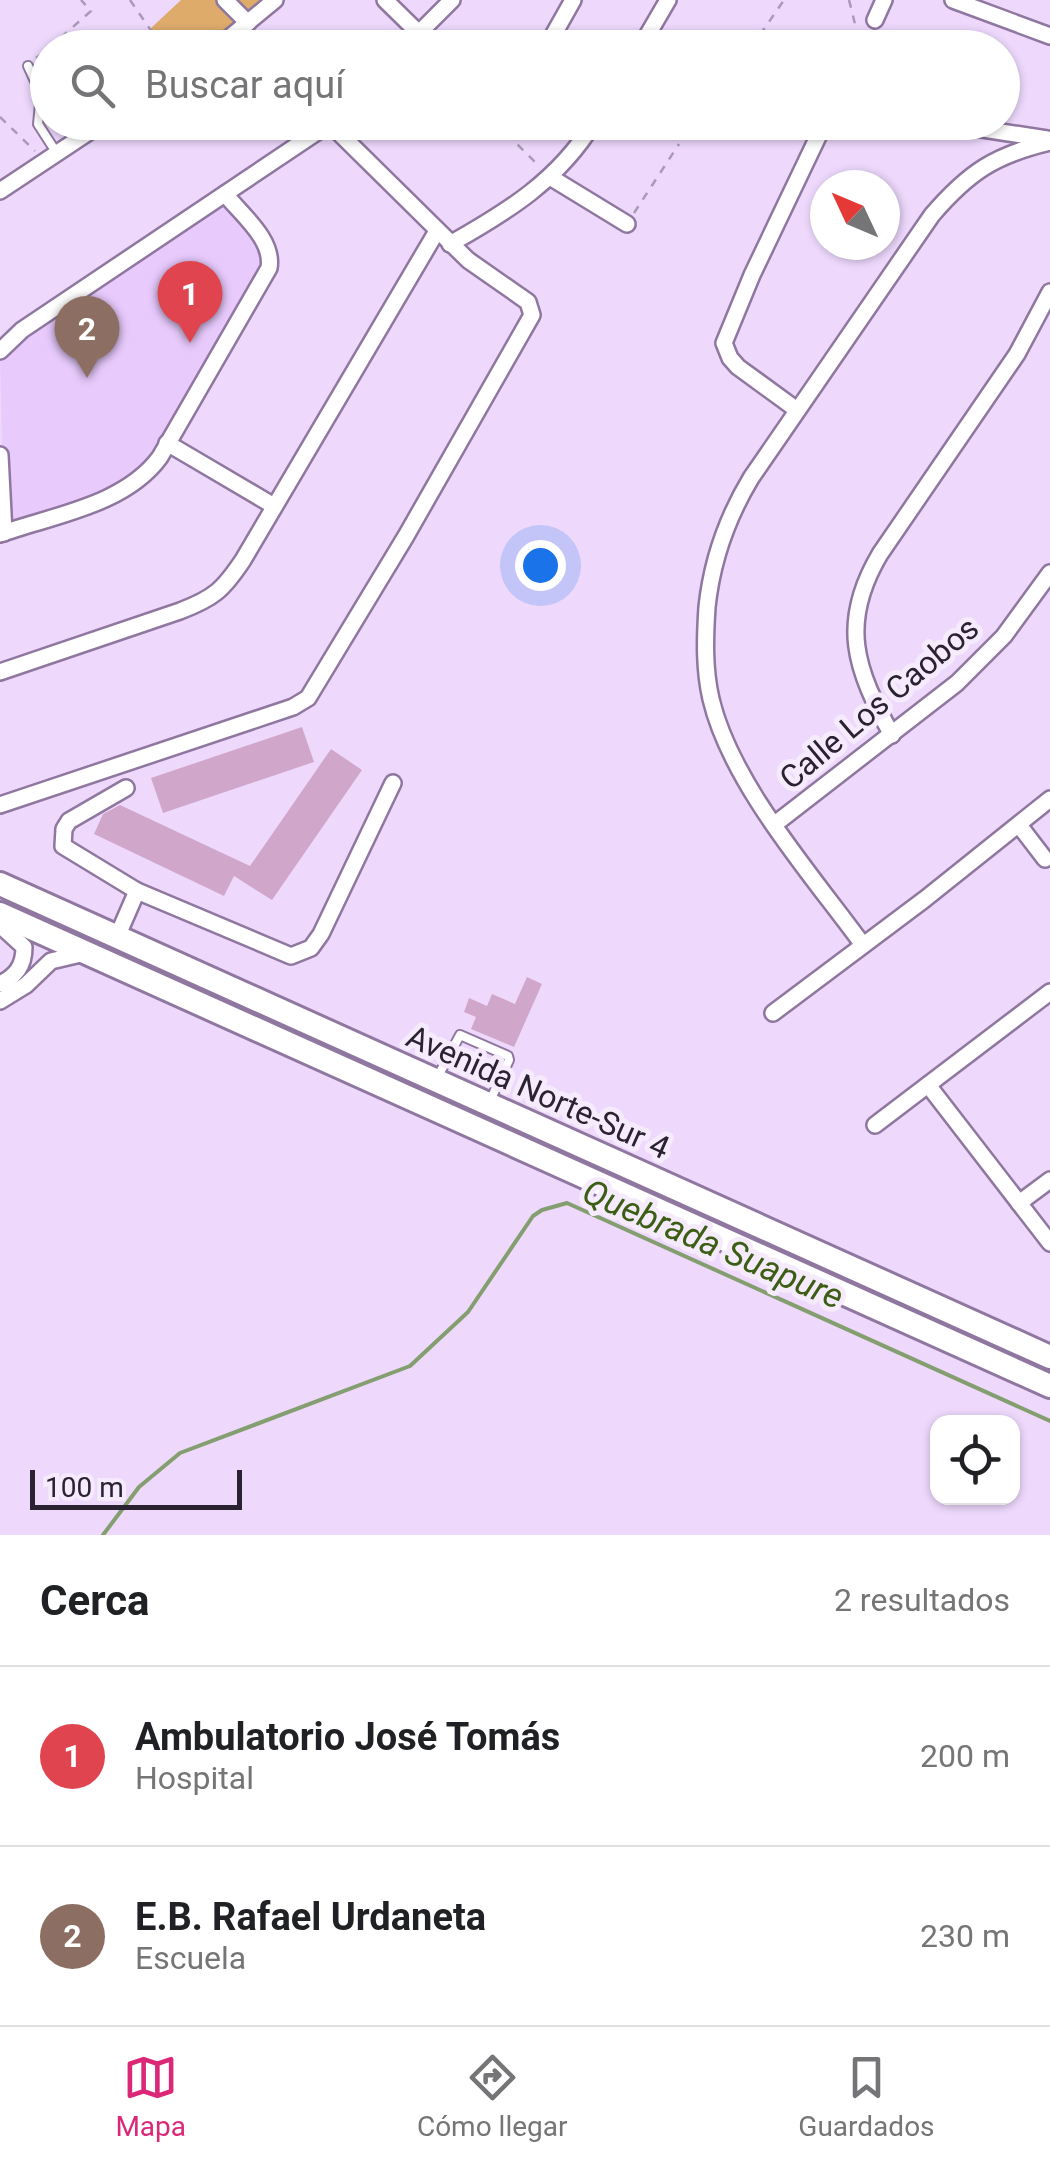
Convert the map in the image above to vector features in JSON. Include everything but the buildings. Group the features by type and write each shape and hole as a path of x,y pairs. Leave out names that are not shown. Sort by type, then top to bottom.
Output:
{"main road":[{"name":"Avenida Norte-Sur 4","path":"0,884 1050,1357"},
{"name":"Avenida Norte-Sur 4","path":"0,914 1050,1386"}],"street":[{"path":"225,0 242,28"},
{"path":"240,30 274,0"},
{"path":"385,0 416,30"},
{"path":"422,30 452,0"},
{"path":"556,30 573,0"},
{"path":"650,30 668,0"},
{"path":"875,20 884,0"},
{"path":"953,0 1050,36"},
{"path":"1020,136 1050,141"},
{"path":"0,190 77,140"},
{"path":"0,352 22,330 303,140"},
{"path":"0,805 292,707 312,694 532,314 528,302 450,244 345,140"},
{"path":"450,244 501,215 550,177 583,140"},
{"path":"797,410 738,366 724,343 732,318 817,140"},
{"path":"863,946 775,824 738,766 721,729 708,686 705,645 709,590 728,522 751,478 932,215 980,168 1000,157 1050,141"},
{"path":"550,177 627,224"},
{"path":"0,455 2,534 130,487 151,468 268,268 270,258 265,242 225,194"},
{"path":"0,672 214,596 228,582 437,231"},
{"path":"892,734 870,696 856,654 856,618 864,585 890,540 1018,354 1050,292"},
{"path":"167,443 274,506"},
{"name":"Calle Los Caobos","path":"775,824 982,660 1050,572"},
{"path":"126,788 69,821 64,828 63,846 137,891 291,956 306,952 321,934 393,783"},
{"path":"773,1013 1050,799"},
{"path":"1019,825 1045,859"},
{"path":"117,937 137,891"},
{"path":"0,925 24,947 51,961"},
{"path":"0,1000 13,982 24,947"},
{"path":"13,982 51,961 86,953"},
{"path":"874,1126 1050,992"},
{"path":"928,1085 1050,1242"},
{"path":"1019,1204 1050,1180"}],"lane":[{"path":"28,66 30,70"},
{"path":"44,140 51,157"},
{"path":"435,1082 460,1035 508,1056 488,1105"}],"path":[{"path":"69,30 91,11 81,0"},
{"path":"130,0 151,30"},
{"path":"763,30 784,0"},
{"path":"849,0 856,30"},
{"path":"0,117 51,157"},
{"path":"513,140 550,177"},
{"path":"627,224 673,140"}],"shaded area":[{"path":"181,0 275,0 238,30 150,29"},
{"path":"225,194 271,258 142,478 4,533 0,352"}],"waterway":[{"name":"Quebrada Suapure","path":"103,1535 139,1487 180,1453 410,1366 468,1312 533,1216 567,1203 1050,1421"}],"place":[{"name":"Ambulatorio José Tomás","path":"190,343"},
{"name":"E.B. Rafael Urdaneta","path":"87,378"}]}
